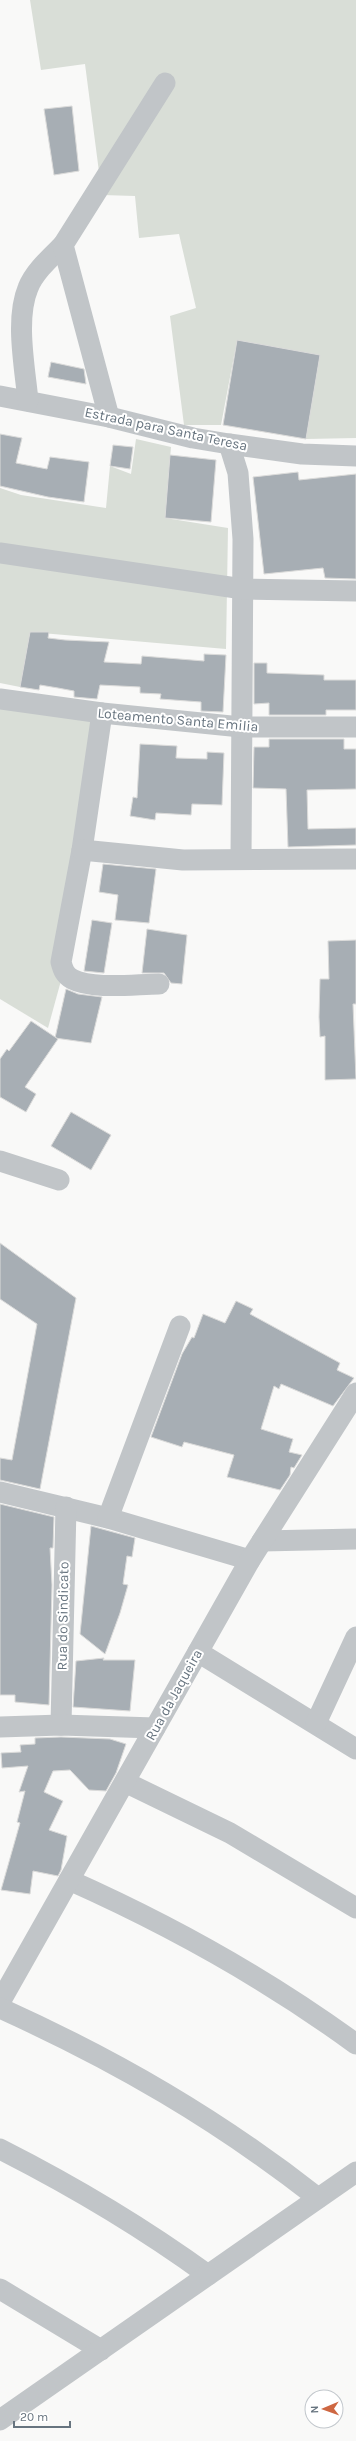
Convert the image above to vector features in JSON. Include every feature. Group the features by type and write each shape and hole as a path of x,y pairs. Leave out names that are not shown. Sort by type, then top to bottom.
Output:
{"street":[{"path":"28,401 21,311 28,287 46,262 63,245 165,83"},
{"path":"63,245 109,417"},
{"name":"Estrada para Santa Teresa","path":"0,396 109,417 194,438 229,444 302,454 356,456"},
{"path":"229,444 238,473 243,538 241,859"},
{"path":"0,554 243,589 356,592"},
{"name":"Loteamento Santa Emilia","path":"0,699 102,713 241,728 356,728"},
{"path":"102,713 82,850 61,962 63,972 73,980 90,984 159,984"},
{"path":"82,850 183,860 356,858"},
{"path":"0,1161 9,1166 59,1180"},
{"path":"108,1518 180,1326"},
{"name":"Rua da Jaqueira","path":"0,2002 250,1560 356,1393"},
{"path":"0,1492 108,1518 250,1560"},
{"name":"Rua do Sindicato","path":"61,1725 66,1507"},
{"path":"262,1541 356,1539"},
{"path":"316,1723 356,1637"},
{"path":"198,1652 316,1723 356,1749"},
{"path":"0,1727 61,1725 155,1728"},
{"path":"125,1782 230,1833 356,1908"},
{"path":"69,1880 151,1919 227,1960 316,2015 356,2044"},
{"path":"0,2008 48,2030 155,2086 240,2139 318,2198"},
{"path":"0,2149 51,2175 131,2222 208,2275"},
{"path":"0,2420 356,2172"},
{"path":"0,2289 101,2350"}],"shaded area":[{"path":"30,0 356,0 356,438 306,439 320,355 237,340 221,425 184,425 170,316 196,308 179,234 139,238 135,196 102,195 85,64 41,70"},
{"path":"136,439 171,447 165,518 228,528 226,649 30,632 20,687 0,683 0,488 21,495 106,508 110,466 131,474"},
{"path":"0,706 96,720 62,977 48,1028 0,999"}],"building":[{"path":"72,106 79,171 54,175 44,109"},
{"path":"237,340 320,355 306,439 223,425"},
{"path":"51,362 84,369 86,384 48,377"},
{"path":"0,434 22,438 16,463 47,469 50,457 89,462 84,502 48,497 0,486"},
{"path":"113,445 133,447 130,469 110,466"},
{"path":"170,455 216,460 211,522 165,518"},
{"path":"298,472 299,480 356,474 356,579 325,578 323,568 264,574 253,477"},
{"path":"30,632 49,632 48,638 109,642 104,662 141,664 142,656 204,661 204,654 226,655 223,712 201,711 201,702 160,699 161,694 140,693 140,687 100,685 97,699 74,697 74,691 40,685 39,690 20,687"},
{"path":"254,663 267,663 267,673 324,675 324,680 356,680 356,710 326,710 326,715 269,715 269,703 254,704"},
{"path":"269,739 344,739 344,749 356,749 356,789 307,790 308,829 356,828 356,845 288,847 286,789 253,788 254,747 269,747"},
{"path":"140,744 177,746 176,758 207,759 207,752 224,753 222,805 192,804 191,815 156,813 155,820 130,816 133,797 137,798"},
{"path":"103,864 156,869 149,923 115,920 118,895 99,892"},
{"path":"92,920 112,923 104,973 84,971"},
{"path":"147,929 187,935 182,984 171,983 164,973 142,973"},
{"path":"356,940 356,1004 353,1004 356,1079 325,1080 325,1036 320,1037 319,1017 320,979 329,979 328,941"},
{"path":"66,989 78,994 102,997 91,1043 55,1038"},
{"path":"31,1021 58,1039 25,1087 36,1094 26,1112 0,1097 0,1059 7,1049 9,1051"},
{"path":"71,1112 111,1135 91,1170 51,1146"},
{"path":"0,1243 76,1298 40,1489 0,1480 0,1458 12,1460 37,1324 0,1299"},
{"path":"236,1301 253,1309 250,1314 340,1363 337,1370 354,1378 333,1406 281,1384 279,1389 274,1386 261,1429 293,1439 289,1452 302,1455 294,1468 291,1467 290,1475 280,1490 227,1477 234,1455 184,1442 182,1447 151,1437 182,1354 192,1337 194,1338 203,1314 225,1323"},
{"path":"0,1504 54,1517 53,1548 50,1548 52,1585 49,1705 15,1702 15,1695 0,1695"},
{"path":"91,1526 135,1538 132,1557 127,1556 123,1584 128,1585 120,1613 105,1654 80,1634"},
{"path":"104,1658 103,1660 135,1660 130,1711 73,1707 76,1661"},
{"path":"61,1737 110,1739 126,1744 116,1773 106,1791 89,1790 70,1770 53,1771 44,1792 63,1801 49,1830 67,1836 61,1870 58,1876 33,1871 30,1894 1,1890 20,1823 17,1822 25,1791 19,1792 28,1766 2,1768 1,1753 21,1752 20,1745 35,1744 35,1738"}]}
